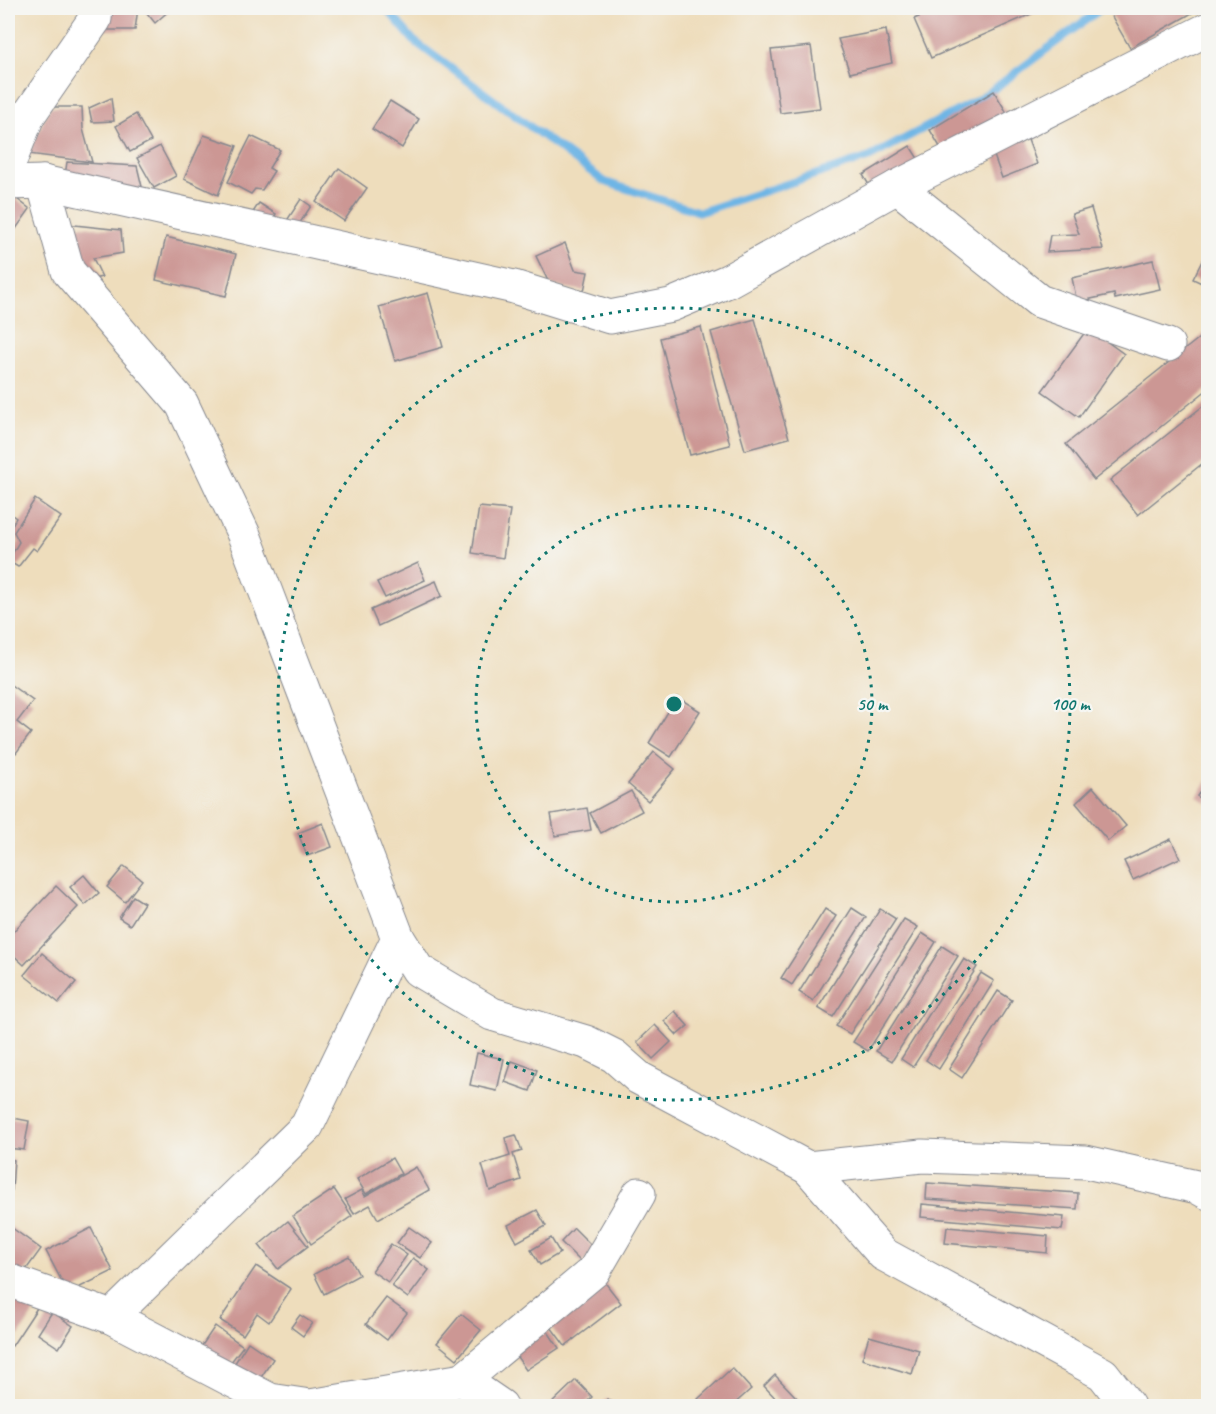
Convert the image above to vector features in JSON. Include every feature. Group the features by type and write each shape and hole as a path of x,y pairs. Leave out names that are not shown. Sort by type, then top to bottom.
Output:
{"street":[{"path":"8,166 28,116 95,19 96,8"},
{"path":"8,183 43,182 514,287 610,318 671,305 728,281 897,187 1209,29"},
{"path":"43,182 68,271 182,404 187,414 244,535 398,938 418,970 492,1014 586,1042 614,1056 639,1078 808,1168 884,1254 1104,1374 1128,1407"},
{"path":"897,187 1039,301 1168,345"},
{"path":"111,1317 307,1126 398,938"},
{"path":"808,1168 922,1156 1086,1162 1197,1187 1209,1193"},
{"path":"8,1280 111,1317 270,1400 309,1406 463,1380 594,1271 639,1194"},
{"path":"463,1380 501,1407"}],"building":[{"path":"104,8 138,8 135,30 102,30"},
{"path":"143,8 172,8 155,23"},
{"path":"939,8 1045,8 931,58 914,19"},
{"path":"1107,8 1201,8 1130,48"},
{"path":"886,30 892,63 850,73 838,39"},
{"path":"811,46 820,108 780,113 771,50"},
{"path":"994,91 1007,113 943,152 930,130"},
{"path":"111,98 114,121 92,122 89,108"},
{"path":"390,101 419,119 402,148 372,129"},
{"path":"50,107 82,107 83,129 92,162 28,154"},
{"path":"136,114 151,141 130,152 116,126"},
{"path":"204,135 237,146 218,195 184,179"},
{"path":"251,136 280,150 269,168 274,171 262,190 255,189 251,194 228,182"},
{"path":"1027,137 1037,164 1002,178 992,150"},
{"path":"160,146 176,176 154,188 137,158"},
{"path":"910,146 922,165 875,195 863,175"},
{"path":"67,162 137,166 143,191 64,183"},
{"path":"339,168 367,188 344,221 316,202"},
{"path":"9,193 30,209 8,240 8,195"},
{"path":"301,199 311,206 294,232 284,225"},
{"path":"259,203 276,214 266,231 248,220"},
{"path":"1091,208 1103,249 1047,252 1050,235 1079,234 1072,214"},
{"path":"65,224 121,230 123,253 93,258 102,277 84,281"},
{"path":"166,237 236,254 226,296 156,280"},
{"path":"565,243 575,270 588,272 584,291 550,285 536,256"},
{"path":"1208,249 1208,286 1193,279"},
{"path":"1153,260 1160,289 1115,299 1114,294 1077,302 1072,278"},
{"path":"428,293 443,347 395,361 379,307"},
{"path":"755,319 789,438 745,450 711,332"},
{"path":"701,327 730,445 690,455 660,338"},
{"path":"1088,328 1124,354 1079,417 1042,391"},
{"path":"1208,331 1208,389 1094,480 1066,444"},
{"path":"1208,402 1208,459 1138,515 1110,480"},
{"path":"35,499 61,517 37,551 33,548 18,567 8,561 19,542 14,532"},
{"path":"479,507 510,510 503,558 472,553"},
{"path":"8,512 16,518 8,532"},
{"path":"418,563 425,580 385,598 377,582"},
{"path":"436,581 442,596 378,626 371,610"},
{"path":"8,615 13,617 8,635"},
{"path":"8,683 33,701 17,722 31,733 16,753 8,746 8,723 11,718 8,715"},
{"path":"677,697 700,711 671,757 649,743"},
{"path":"654,752 675,769 648,801 628,784"},
{"path":"1208,780 1208,804 1197,796"},
{"path":"1093,787 1126,826 1108,841 1076,803"},
{"path":"631,791 642,811 601,833 590,813"},
{"path":"587,808 591,830 555,836 551,814"},
{"path":"323,823 332,847 307,856 298,833"},
{"path":"1171,839 1180,858 1133,880 1124,861"},
{"path":"124,866 142,880 125,902 107,887"},
{"path":"84,875 99,893 85,905 70,887"},
{"path":"56,886 78,907 24,965 8,950 8,937"},
{"path":"133,896 144,903 130,925 119,918"},
{"path":"852,908 866,917 813,1001 799,992"},
{"path":"825,909 836,916 792,985 781,978"},
{"path":"880,909 896,919 833,1017 818,1008"},
{"path":"904,919 918,927 850,1034 836,1026"},
{"path":"922,933 936,942 868,1051 853,1042"},
{"path":"942,946 958,956 892,1061 876,1051"},
{"path":"42,953 76,982 59,1003 24,975"},
{"path":"964,959 977,967 913,1067 901,1059"},
{"path":"981,973 994,981 939,1069 926,1060"},
{"path":"998,991 1012,1000 962,1078 949,1069"},
{"path":"675,1011 688,1026 677,1035 664,1021"},
{"path":"655,1025 671,1042 653,1059 637,1042"},
{"path":"477,1053 504,1059 497,1091 470,1085"},
{"path":"512,1061 537,1070 530,1091 505,1082"},
{"path":"8,1117 29,1121 24,1150 8,1148"},
{"path":"516,1135 522,1151 513,1154 521,1180 490,1191 482,1165 510,1156 505,1138"},
{"path":"392,1158 401,1174 366,1194 357,1179"},
{"path":"8,1159 14,1160 12,1190 8,1189"},
{"path":"416,1167 429,1190 378,1219 370,1205 354,1214 345,1199 362,1190 365,1196"},
{"path":"927,1183 1078,1193 1077,1209 926,1199"},
{"path":"334,1189 352,1216 311,1244 293,1216"},
{"path":"922,1204 1064,1217 1062,1230 921,1217"},
{"path":"537,1210 546,1226 517,1242 508,1225"},
{"path":"288,1221 308,1246 278,1269 259,1245"},
{"path":"8,1225 41,1249 20,1278 8,1269"},
{"path":"409,1227 432,1243 420,1258 397,1243"},
{"path":"947,1227 1048,1236 1047,1253 945,1243"},
{"path":"91,1228 113,1271 68,1293 46,1251"},
{"path":"574,1228 595,1249 582,1263 561,1242"},
{"path":"551,1238 560,1253 540,1265 531,1250"},
{"path":"391,1244 407,1255 388,1282 372,1271"},
{"path":"349,1256 359,1275 324,1294 314,1274"},
{"path":"413,1258 429,1270 408,1298 392,1286"},
{"path":"256,1266 291,1289 269,1322 257,1313 243,1335 220,1320"},
{"path":"600,1276 621,1303 565,1346 545,1319"},
{"path":"8,1296 37,1308 12,1346 8,1343"},
{"path":"386,1298 407,1313 387,1340 366,1324"},
{"path":"52,1312 73,1326 59,1348 38,1334"},
{"path":"461,1314 481,1330 457,1359 437,1343"},
{"path":"300,1315 312,1323 303,1336 291,1327"},
{"path":"542,1323 559,1348 526,1370 509,1345"},
{"path":"215,1326 243,1346 228,1366 201,1347"},
{"path":"869,1336 919,1350 912,1374 862,1359"},
{"path":"248,1342 273,1359 258,1382 233,1366"},
{"path":"732,1368 751,1389 732,1406 704,1406 698,1399"},
{"path":"775,1375 797,1398 787,1406 783,1406 764,1386"},
{"path":"576,1380 592,1397 583,1406 549,1406"},
{"path":"607,1399 619,1406 602,1406"}],"waterway":[{"path":"386,8 414,41 605,182 700,212 870,157 983,97 1102,8"}]}
